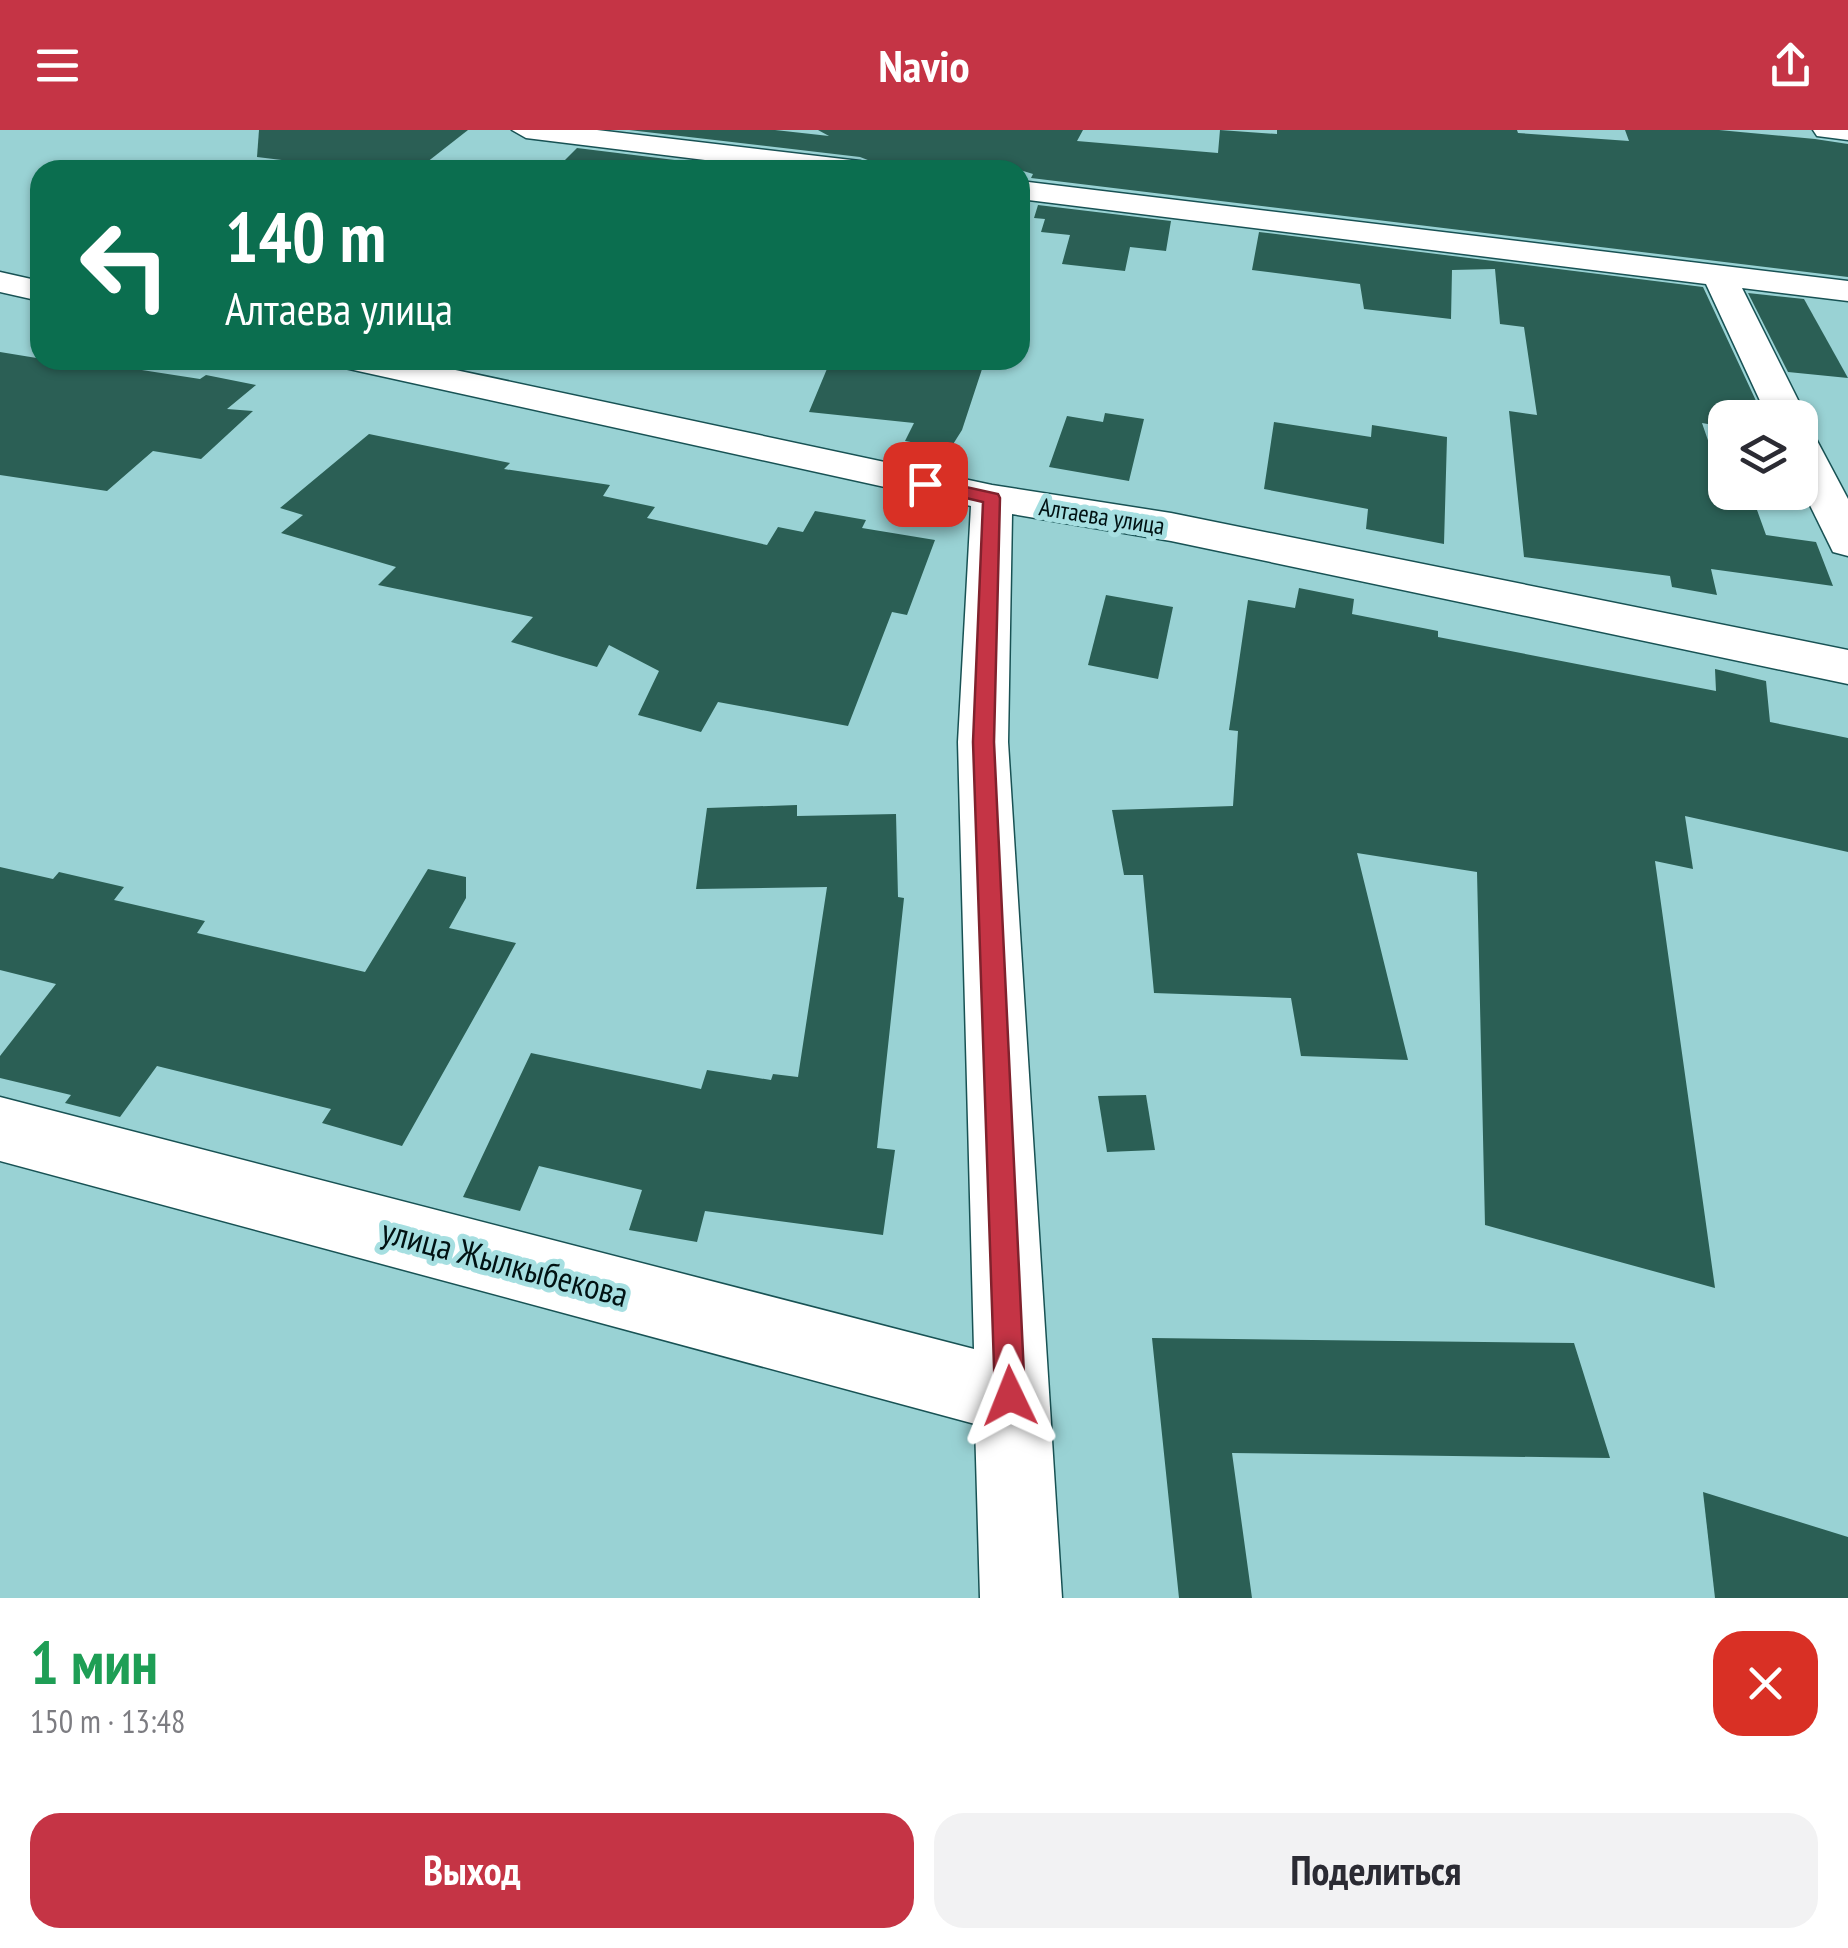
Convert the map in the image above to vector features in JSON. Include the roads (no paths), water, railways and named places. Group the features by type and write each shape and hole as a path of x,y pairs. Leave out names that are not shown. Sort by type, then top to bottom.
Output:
{"street":[{"path":"526,130 855,160"},
{"path":"1827,130 1848,132"},
{"path":"1030,191 1848,291"},
{"path":"1720,278 1779,400"},
{"path":"0,282 30,289"},
{"name":"Алтаева улица","path":"404,370 992,498 1172,526 1848,667"},
{"path":"1818,467 1835,490 1848,542"},
{"path":"992,498 984,742 1020,1598"},
{"name":"улица Жылкыбекова","path":"0,1129 1010,1396"}]}
